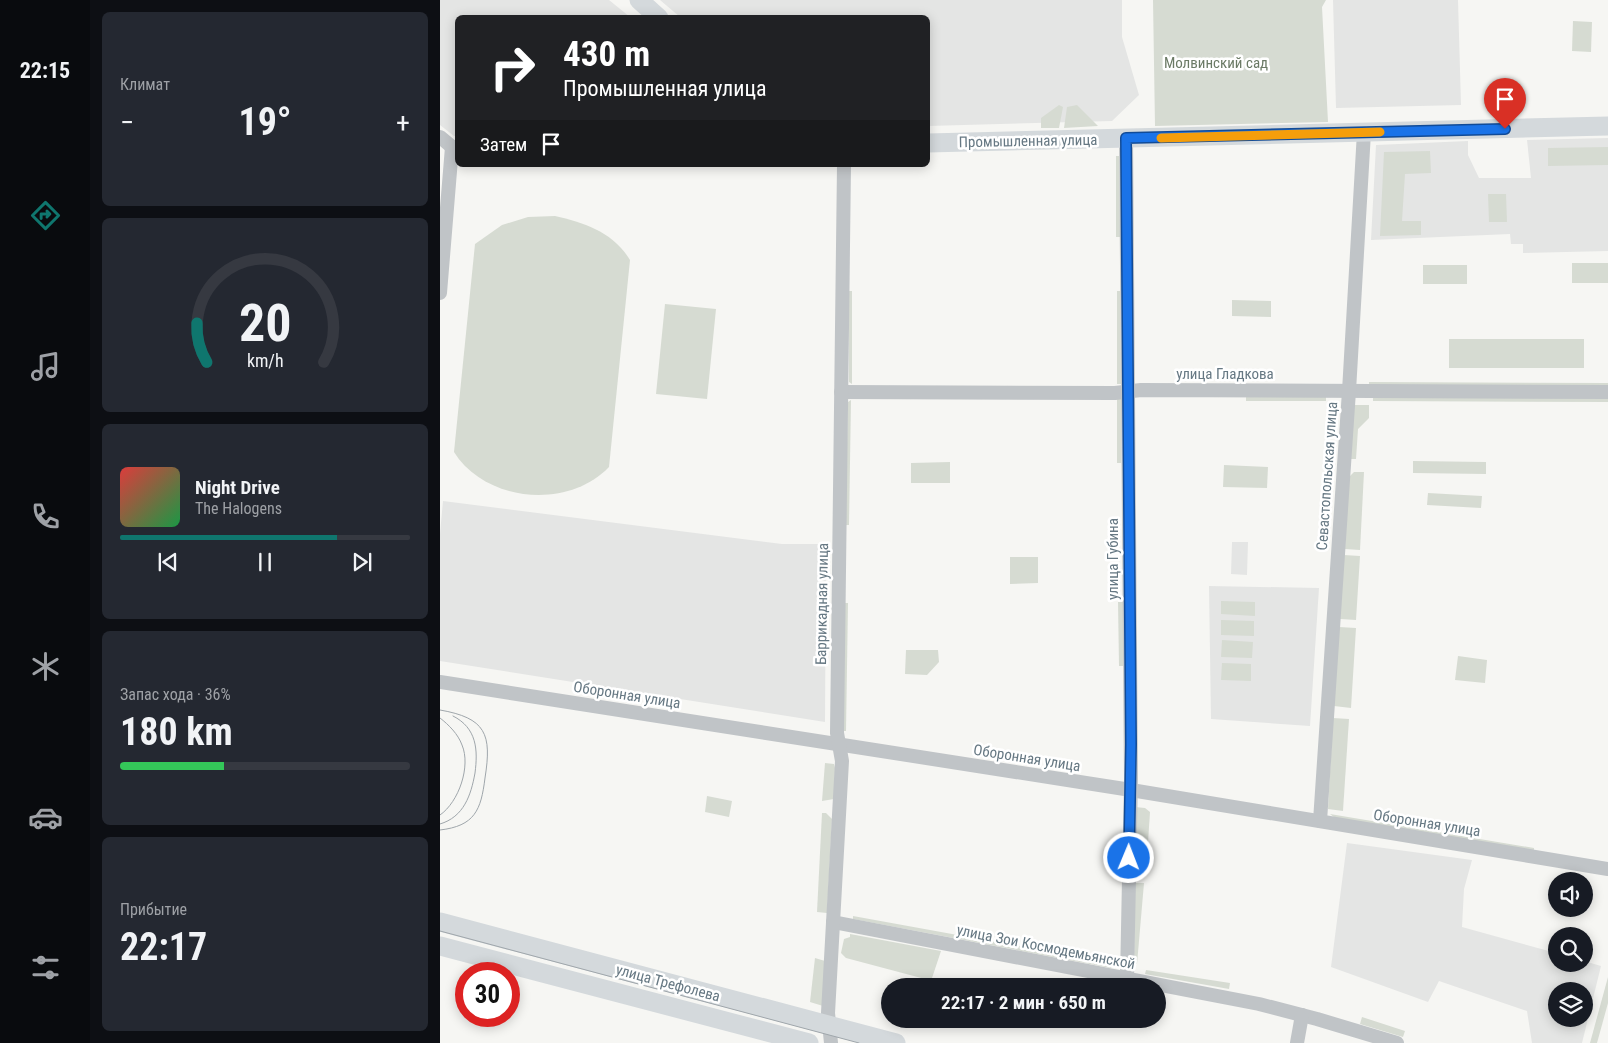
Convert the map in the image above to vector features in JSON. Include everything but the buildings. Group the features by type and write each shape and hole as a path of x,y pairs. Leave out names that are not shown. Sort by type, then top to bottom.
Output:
{"street":[{"path":"639,0 656,15"},
{"name":"Промышленная улица","path":"930,143 1608,126"},
{"name":"Севастопольская улица","path":"1320,821 1349,391 1364,132"},
{"path":"440,137 455,147 440,293"},
{"name":"улица Губина","path":"1126,138 1130,790 1127,978"},
{"name":"Баррикадная улица","path":"830,1034 828,1013 842,761 837,734 844,167"},
{"name":"улица Гладкова","path":"841,392 1608,392"},
{"name":"Оборонная улица","path":"440,682 1130,790 1608,869"},
{"name":"улица Трефолева","path":"440,922 830,1034 896,1043"},
{"name":"улица Зои Космодемьянской","path":"833,922 1122,978"},
{"name":"улица Трефолева","path":"440,946 809,1043"},
{"name":"улица Зои Космодемьянской","path":"1166,986 1259,1004 1396,1043"},
{"path":"1297,1043 1302,1015"}],"shaded area":[{"path":"440,0 609,0 628,15 455,15 455,136 440,125"},
{"path":"660,0 1122,0 1122,37 1139,95 1112,121 930,126 930,15 678,15"},
{"path":"1333,0 1458,0 1461,105 1336,108"},
{"path":"1608,138 1608,251 1523,253 1523,244 1511,244 1510,234 1371,240 1376,145 1468,141 1468,155 1479,178 1531,178 1527,140"},
{"path":"443,501 782,544 826,544 825,722 440,661 440,534"},
{"path":"1232,542 1248,542 1247,575 1231,574"},
{"path":"1209,586 1319,588 1310,726 1211,719"},
{"path":"1347,843 1472,860 1464,889 1462,927 1548,951 1548,972 1593,972 1593,964 1601,966 1593,998 1593,982 1548,982 1548,1027 1586,1027 1582,1043 1532,1043 1527,1011 1439,981 1428,1002 1331,967"}],"green space":[{"name":"Молвинский сад","path":"1153,0 1326,0 1322,7 1328,122 1155,126"},
{"path":"1573,21 1592,22 1591,52 1572,51"},
{"path":"1059,105 1063,107 1059,128 1041,128 1041,118"},
{"path":"1077,105 1098,126 1064,128 1067,107"},
{"path":"1608,147 1608,165 1548,166 1548,148"},
{"path":"1430,151 1431,173 1405,174 1402,221 1421,221 1421,235 1380,236 1384,152"},
{"path":"1116,156 1119,156 1120,237 1116,237"},
{"path":"1488,194 1506,194 1507,222 1489,222"},
{"path":"555,216 597,230 615,242 630,260 609,467 592,481 572,490 550,494 528,494 506,490 486,481 468,469 454,452 475,244 502,225 528,217"},
{"path":"1572,263 1608,263 1608,283 1572,283"},
{"path":"1423,265 1467,265 1467,284 1423,284"},
{"path":"849,291 852,291 852,384 849,382"},
{"path":"1117,291 1120,291 1121,384 1117,384"},
{"path":"1232,300 1271,301 1271,317 1232,316"},
{"path":"665,304 716,309 707,399 656,394"},
{"path":"1449,339 1584,339 1584,368 1449,368"},
{"path":"1369,382 1608,383 1608,386 1369,385"},
{"path":"1117,397 1121,397 1121,463 1117,463"},
{"path":"1246,397 1326,397 1326,401 1246,401"},
{"path":"1373,398 1608,398 1608,402 1373,401"},
{"path":"851,400 849,525 845,525 848,402"},
{"path":"1354,405 1369,405 1369,418 1358,429 1356,459 1350,459"},
{"path":"1413,461 1486,462 1486,474 1413,473"},
{"path":"950,462 950,483 911,483 911,463"},
{"path":"1224,465 1268,467 1267,488 1223,487"},
{"path":"1354,472 1364,472 1360,550 1345,549 1348,478"},
{"path":"1428,493 1482,496 1481,508 1427,505"},
{"path":"1344,555 1360,556 1356,620 1340,619"},
{"path":"1010,557 1038,557 1038,583 1010,584"},
{"path":"1221,601 1255,602 1255,616 1221,614"},
{"path":"1118,602 1123,602 1123,666 1119,666"},
{"path":"844,603 848,603 846,731 843,731"},
{"path":"1221,620 1254,621 1254,636 1221,635"},
{"path":"1339,627 1356,628 1351,708 1334,706"},
{"path":"1222,640 1253,642 1252,658 1221,657"},
{"path":"906,650 938,650 939,662 927,675 905,674"},
{"path":"1458,656 1487,660 1485,683 1455,680"},
{"path":"1222,663 1251,664 1251,681 1221,680"},
{"path":"1333,718 1349,719 1343,811 1328,809"},
{"path":"825,763 834,764 835,768 834,799 822,801"},
{"path":"707,796 732,801 729,817 705,812"},
{"path":"1135,807 1145,808 1150,812 1146,873 1135,872"},
{"path":"822,813 826,813 832,819 827,913 817,912"},
{"path":"1330,814 1534,848 1534,852 1335,818"},
{"path":"1135,883 1144,883 1137,964 1134,963"},
{"path":"853,916 1112,963 1111,968 853,919"},
{"path":"850,934 941,951 932,978 921,978 846,958 841,953 844,939 850,937"},
{"path":"815,958 825,961 823,1006 810,1002"},
{"path":"1146,970 1230,983 1229,989 1145,974"},
{"path":"1608,977 1608,1003 1597,1043 1590,1043"},
{"path":"1362,1017 1405,1031 1403,1037 1360,1024"}],"tram line":[{"path":"440,710 455,713 476,723 486,739 487,750 487,763 481,799 474,814 461,825 440,830"},
{"path":"440,824 448,821 461,811 471,789 475,773 476,748 474,740 467,727 453,716"},
{"path":"440,718 458,737 462,745 465,763 462,783 458,793 453,802 440,815"},
{"path":"440,931 859,1043"}],"slow traffic":[{"path":"1161,138 1380,132"}],"route":[{"path":"1129,858 1131,744 1126,138 1505,129"}]}
